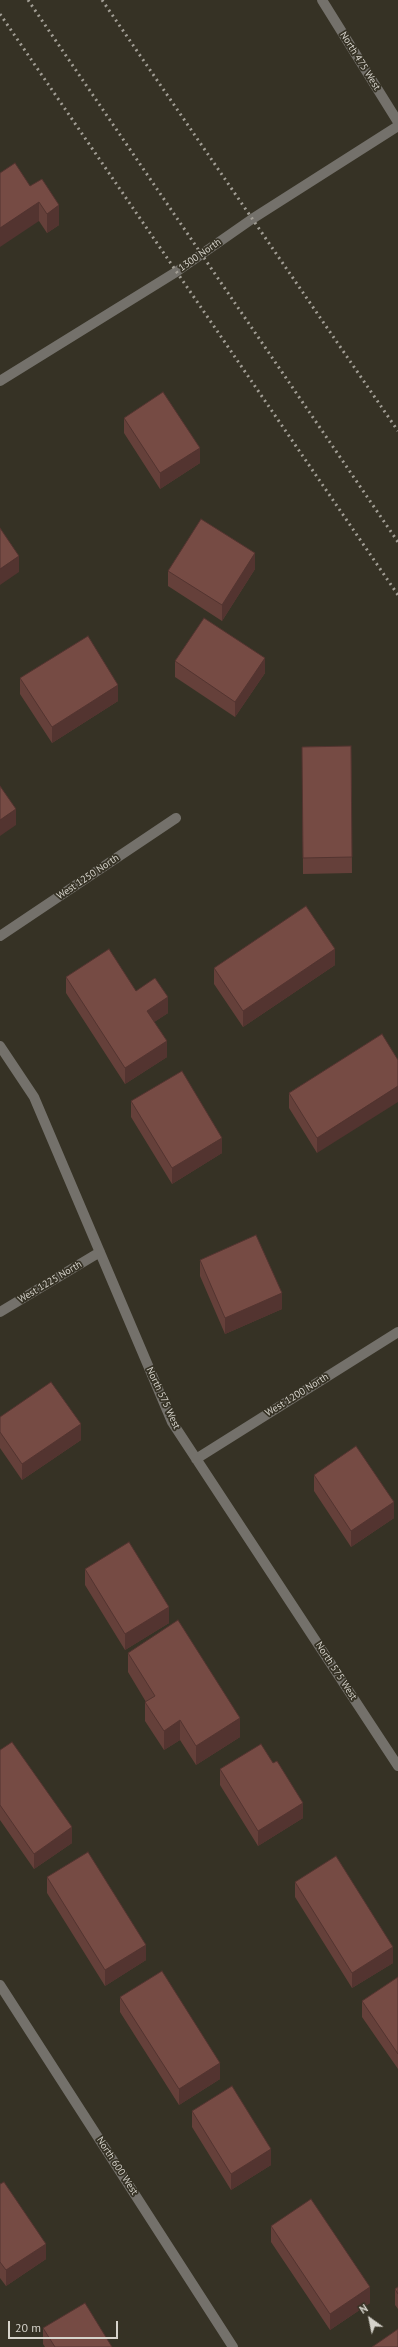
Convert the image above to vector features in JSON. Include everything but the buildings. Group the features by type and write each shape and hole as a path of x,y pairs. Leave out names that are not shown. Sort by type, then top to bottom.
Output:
{"street":[{"name":"North 475 West","path":"322,0 398,122"},
{"name":"1300 North","path":"0,381 176,272 252,219 398,126"},
{"name":"West 1250 North","path":"0,936 176,818"},
{"name":"North 575 West","path":"0,1046 34,1097 172,1422 398,1766"},
{"name":"West 1225 North","path":"0,1312 100,1252"},
{"name":"West 1200 North","path":"196,1459 398,1332"},
{"name":"North 600 West","path":"0,1985 233,2347"}],"railway":[{"path":"28,0 398,542"},
{"path":"102,0 398,431"},
{"path":"0,14 398,595"}]}
